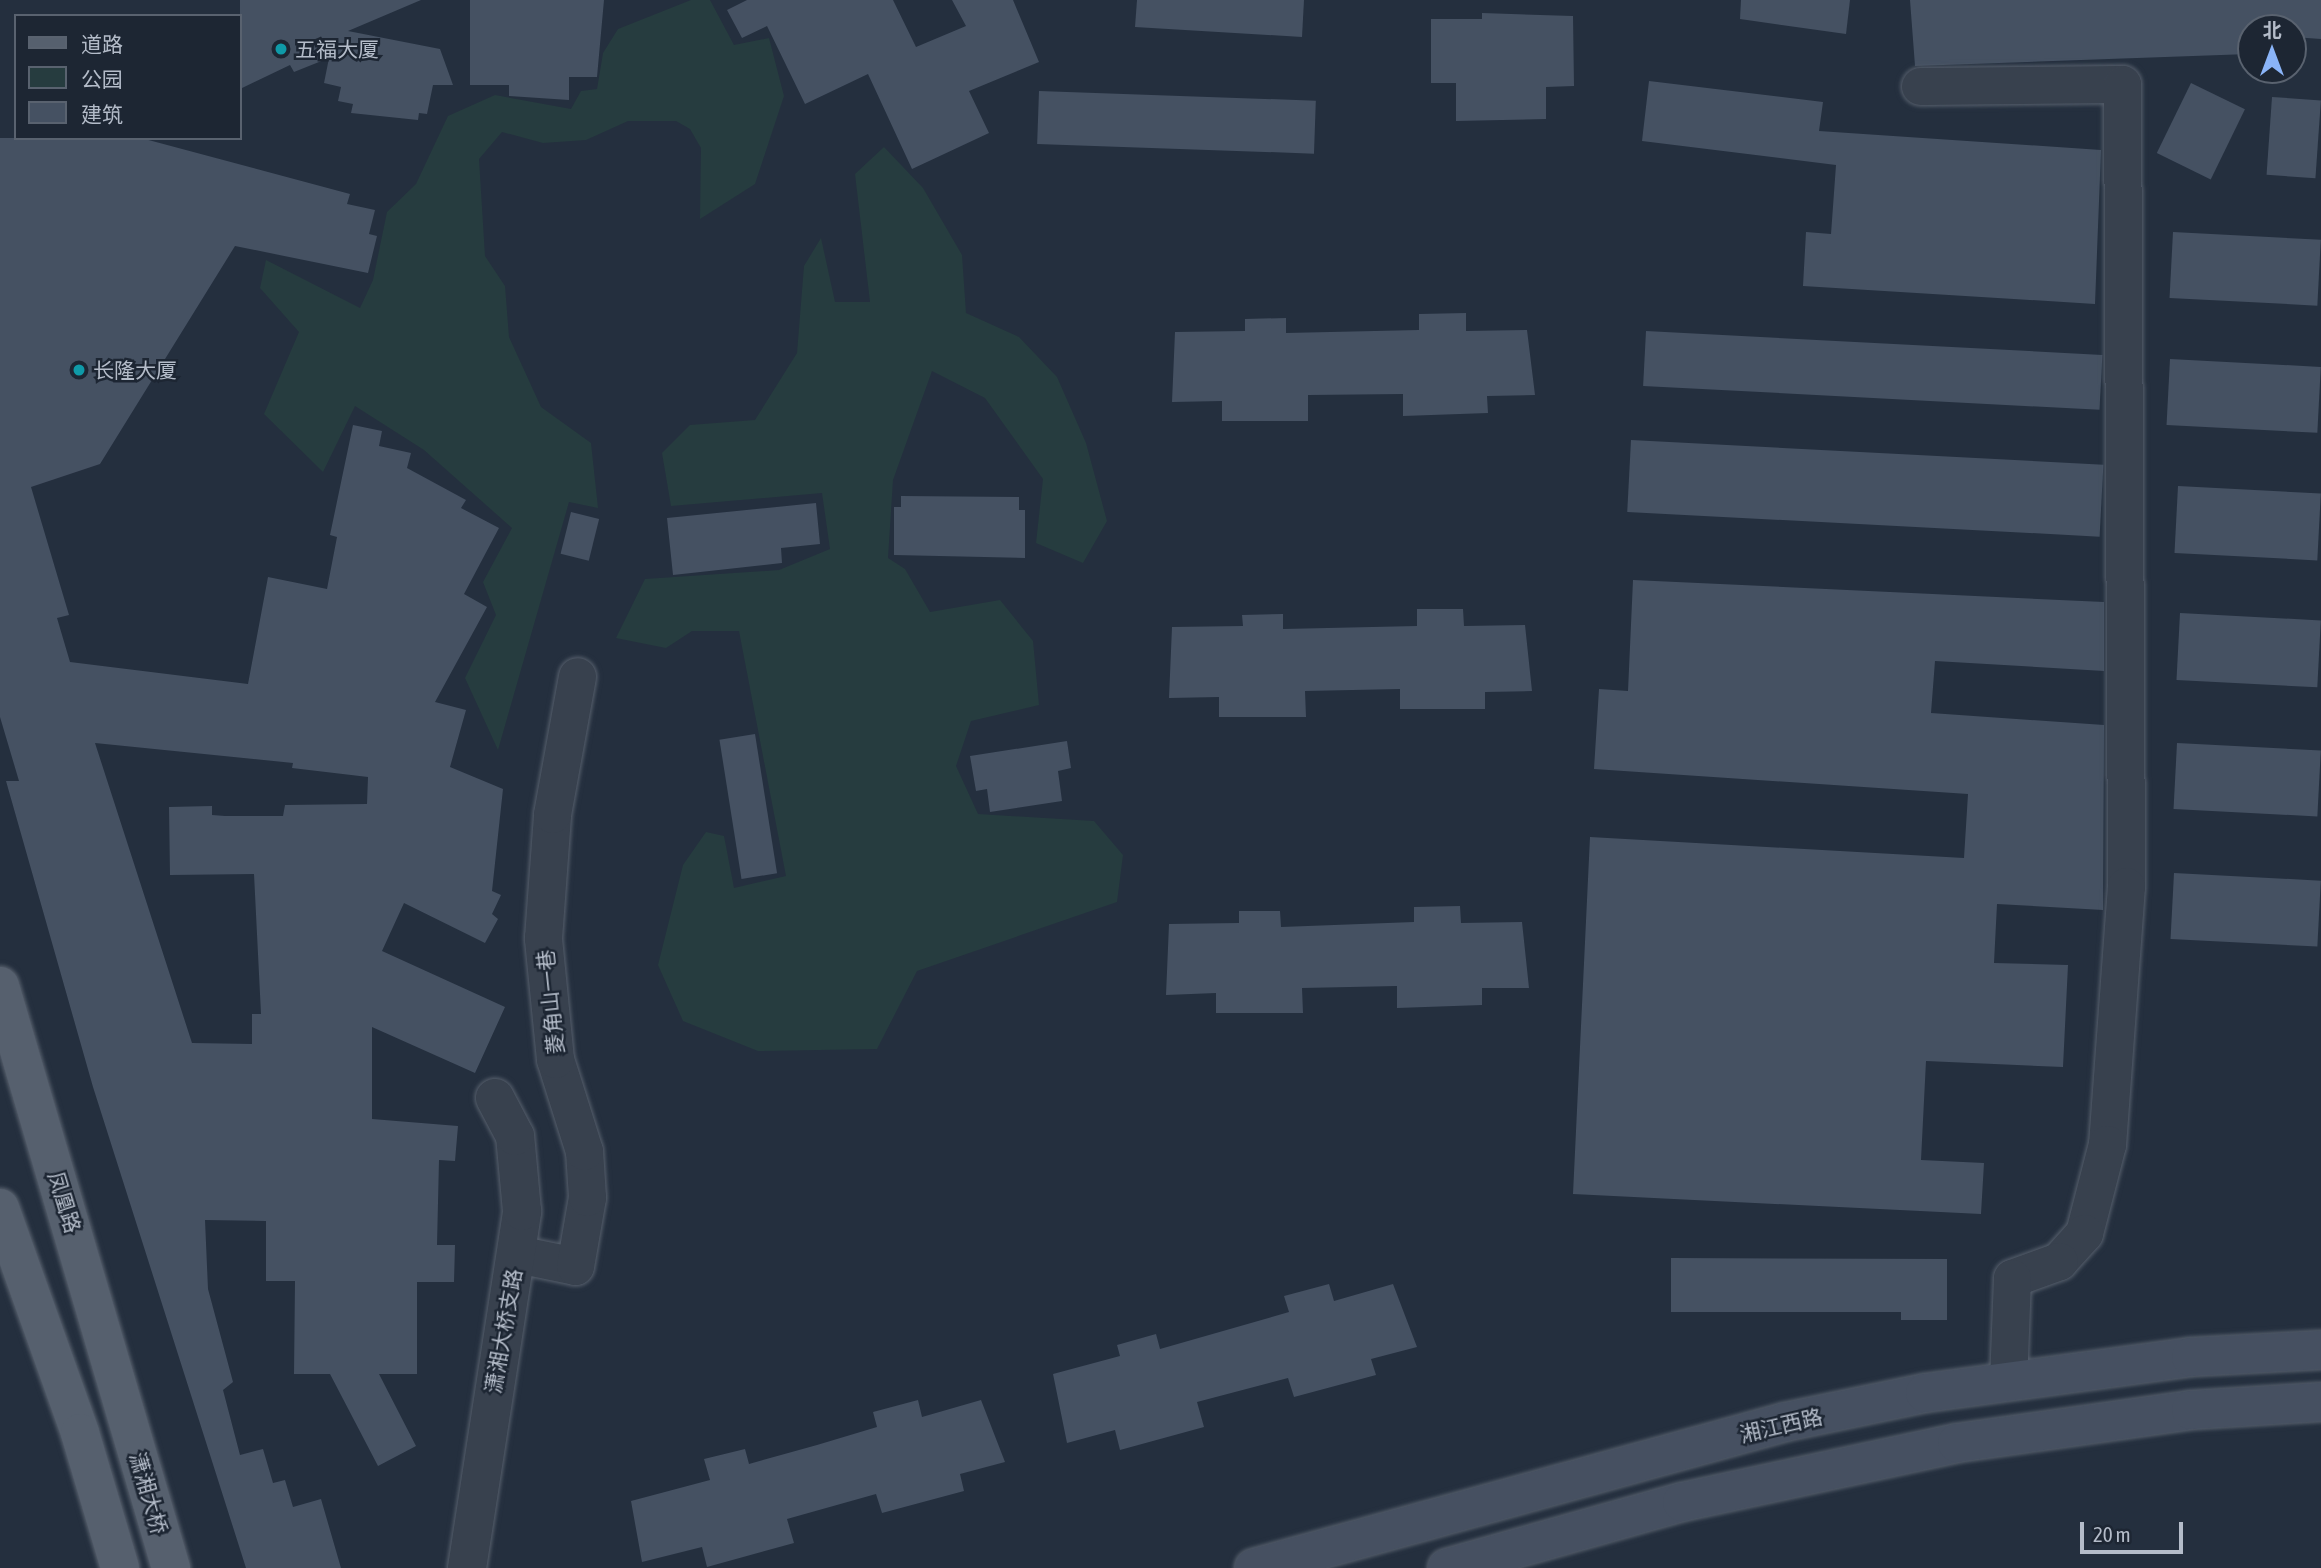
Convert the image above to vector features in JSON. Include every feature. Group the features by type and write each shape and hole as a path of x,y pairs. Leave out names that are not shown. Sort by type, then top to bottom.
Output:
{"main road":[{"name":"凤凰路","path":"0,986 128,1418"},
{"path":"0,1208 80,1433 120,1568"},
{"name":"湘江西路","path":"1254,1568 1785,1422 2008,1380 2321,1350"},
{"path":"1447,1568 1682,1502 1957,1443 2191,1410 2321,1402"},
{"name":"潇湘大桥","path":"128,1418 172,1568"}],"street":[{"path":"1920,86 2122,84 2126,886 2107,1144 2084,1233 2059,1261 2012,1278 2008,1380"},
{"name":"菱角山一巷","path":"517,1254 575,1266 587,1197 584,1151 555,1059 543,938 552,814 577,676"},
{"name":"潇湘大桥支路","path":"467,1568 517,1254 523,1172 515,1136 495,1098"}],"green space":[{"path":"691,0 710,0 734,45 769,38 784,96 755,184 700,219 701,148 690,129 676,121 628,121 586,140 543,143 502,132 479,159 485,256 505,286 509,337 541,407 591,443 598,508 569,502 498,750 465,678 496,615 483,582 512,528 424,450 355,406 323,472 264,414 299,332 260,288 266,260 360,308 373,280 387,212 416,184 448,116 495,95 571,109 581,91 597,89 603,53 618,29"},
{"path":"884,147 923,188 962,255 966,313 1019,337 1057,377 1086,443 1107,521 1083,563 1036,543 1043,479 985,398 932,371 893,480 888,558 905,569 930,612 1000,600 1033,641 1039,705 971,721 956,766 978,814 1094,821 1123,855 1117,902 917,971 877,1049 758,1051 683,1021 658,965 683,865 706,832 724,836 734,888 786,876 739,631 692,631 666,648 616,638 645,579 779,570 830,549 822,493 671,506 662,453 690,425 755,420 797,353 804,266 821,238 835,302 870,302 855,174"}],"building":[{"path":"240,0 421,0 348,31 440,49 453,85 433,85 427,114 419,113 418,120 351,113 353,104 338,101 341,87 324,83 329,58 294,72 290,65 242,88"},
{"path":"470,0 604,0 597,77 569,77 569,100 509,96 509,85 470,85"},
{"path":"747,0 893,0 916,47 966,26 952,0 1013,0 1039,62 969,91 989,133 912,169 868,74 805,104 767,26 742,38 727,10"},
{"path":"1137,0 1304,0 1302,37 1135,27"},
{"path":"1741,0 1850,0 1846,34 1740,19"},
{"path":"1910,0 2321,0 2321,39 2307,38 2307,14 2237,14 2237,54 1915,66"},
{"path":"1482,13 1573,16 1574,86 1546,87 1546,119 1456,121 1456,83 1431,83 1431,19 1482,19"},
{"path":"1649,81 1823,102 1819,131 2101,150 2095,304 1803,286 1806,232 1831,234 1836,165 1642,141"},
{"path":"2191,83 2245,109 2211,179 2157,153"},
{"path":"1039,91 1316,101 1314,154 1037,144"},
{"path":"2272,97 2321,100 2315,178 2267,175"},
{"path":"0,138 148,140 350,194 347,204 375,210 369,234 377,236 368,273 235,246 100,464 31,487 69,615 57,618 70,662 248,684 268,577 327,589 337,537 330,535 353,425 382,431 379,446 411,453 407,468 466,500 461,508 499,528 464,594 487,607 435,702 466,710 450,767 503,789 492,891 501,895 492,914 498,919 485,943 404,903 382,951 505,1007 475,1073 372,1027 372,1119 458,1126 455,1161 439,1160 437,1245 455,1245 454,1282 417,1282 417,1374 379,1374 416,1446 378,1466 330,1374 294,1374 295,1281 266,1281 266,1221 205,1220 208,1289 233,1382 223,1390 240,1455 263,1449 273,1483 285,1480 293,1507 321,1499 341,1568 246,1568 93,1087 6,781 19,781 0,717","holes":["95,743 293,763 292,768 368,777 367,804 285,805 283,816 212,815 212,806 169,807 170,875 254,874 261,1014 252,1014 252,1044 192,1043"]},
{"path":"2173,232 2321,240 2317,306 2170,298"},
{"path":"1466,313 1466,331 1527,330 1535,395 1487,396 1488,413 1403,416 1403,394 1308,395 1308,421 1222,421 1222,401 1172,402 1175,332 1245,331 1245,319 1286,318 1286,333 1419,330 1419,314"},
{"path":"1646,331 2102,355 2099,410 1643,386"},
{"path":"2170,359 2321,367 2317,433 2167,425"},
{"path":"1631,440 2103,465 2100,537 1627,512"},
{"path":"2178,486 2321,493 2317,560 2174,553"},
{"path":"901,496 1019,497 1019,510 1025,510 1025,558 894,555 894,507 901,507"},
{"path":"816,503 820,544 781,548 782,563 673,575 667,518"},
{"path":"571,512 599,519 589,561 561,554"},
{"path":"1633,580 2104,602 2104,671 1935,661 1931,713 2104,725 2103,910 1997,904 1994,963 2068,965 2063,1067 1926,1061 1921,1160 1984,1163 1981,1214 1573,1194 1590,837 1964,858 1968,794 1594,769 1599,689 1628,691"},
{"path":"1417,609 1463,609 1464,626 1525,625 1532,691 1485,692 1485,709 1400,709 1400,689 1305,691 1306,717 1219,717 1219,697 1169,698 1172,627 1243,626 1242,615 1283,614 1283,629 1417,626"},
{"path":"2180,613 2321,620 2317,687 2176,680"},
{"path":"755,734 777,873 742,879 719,740"},
{"path":"1067,741 1071,768 1058,771 1062,801 990,812 987,789 976,791 970,756"},
{"path":"2177,743 2321,751 2317,816 2174,809"},
{"path":"2174,873 2321,881 2317,947 2171,939"},
{"path":"1460,906 1461,923 1522,922 1529,988 1482,988 1482,1005 1397,1008 1397,986 1302,988 1303,1013 1216,1013 1216,993 1166,995 1169,924 1239,923 1239,911 1280,911 1281,927 1414,922 1414,907"},
{"path":"1671,1258 1947,1259 1947,1320 1901,1320 1901,1312 1671,1312"},
{"path":"1329,1284 1334,1301 1393,1284 1417,1347 1371,1359 1376,1375 1294,1397 1288,1378 1197,1402 1204,1427 1120,1450 1115,1430 1067,1443 1053,1374 1120,1356 1117,1345 1156,1334 1160,1349 1289,1312 1284,1296"},
{"path":"918,1400 922,1417 981,1400 1005,1462 960,1474 964,1491 882,1513 876,1494 787,1519 794,1543 707,1567 702,1547 642,1562 631,1501 710,1480 704,1459 745,1449 749,1464 877,1427 873,1412"}],"place":[{"name":"五福大厦","path":"281,49"},
{"name":"长隆大厦","path":"79,370"}]}
